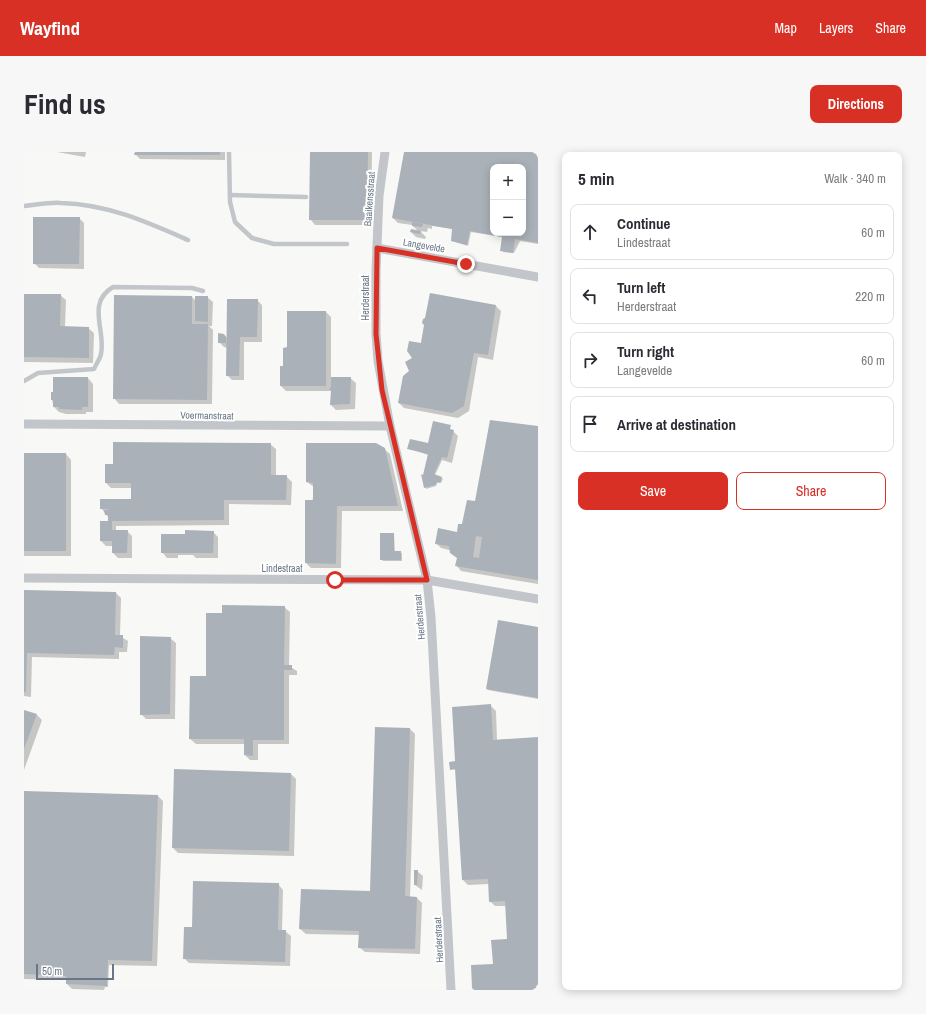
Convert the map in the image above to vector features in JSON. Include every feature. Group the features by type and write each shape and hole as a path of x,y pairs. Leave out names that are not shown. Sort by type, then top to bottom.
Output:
{"street":[{"name":"Baaikensstraat","path":"377,248 379,196 385,152"},
{"name":"Langevelde","path":"377,248 538,277"},
{"name":"Herderstraat","path":"377,248 376,334 382,390 427,580 432,625 451,990"},
{"name":"Voermanstraat","path":"24,424 390,426"},
{"name":"Lindestraat","path":"24,578 427,580 538,598"}],"lane":[{"path":"230,152 230,195 235,222 252,238 274,244 346,244"},
{"path":"230,195 306,197"},
{"path":"24,206 61,202 110,210 137,217 188,240"},
{"path":"24,381 38,373 94,368 101,354 99,303 104,292 113,287 192,288 203,291"}],"building":[{"path":"135,152 220,152 220,155 134,155"},
{"path":"310,152 368,152 367,220 309,220"},
{"path":"404,152 538,152 538,243 515,239 513,253 500,251 502,237 497,236 526,236 526,164 490,164 490,235 470,231 467,245 451,241 452,229 392,218"},
{"path":"33,217 80,217 79,264 33,264"},
{"path":"412,222 423,224 422,227 412,226"},
{"path":"411,229 421,231 420,234 410,232"},
{"path":"430,293 496,305 488,355 474,353 464,406 452,413 398,403 403,376 409,371 405,362 412,358 407,351 409,341 421,343 424,325 422,323 423,319 425,318"},
{"path":"24,294 61,294 60,326 89,327 89,358 24,357"},
{"path":"114,295 192,296 192,324 208,324 207,400 113,399"},
{"path":"195,296 208,296 208,322 195,321"},
{"path":"227,299 258,299 257,337 240,337 239,376 226,376"},
{"path":"287,311 326,311 326,386 280,386 280,366 283,366 283,348 287,347"},
{"path":"218,333 224,334 226,337 226,343 218,343"},
{"path":"53,377 88,377 88,407 82,407 82,410 59,409 59,407 53,407 51,392 53,392"},
{"path":"331,377 351,377 350,404 330,405 331,390 329,389 331,387"},
{"path":"490,420 538,426 538,580 455,566 457,558 450,553 449,546 435,544 438,528 457,532 458,524 462,524 467,500 475,501","holes":["476,536 482,537 479,558 473,557"]},
{"path":"433,421 451,425 450,429 454,430 447,458 442,457 434,474 442,477 440,483 437,482 435,485 424,488 421,474 423,475 428,454 407,449 410,439 428,443"},
{"path":"113,442 271,443 271,475 287,475 286,500 224,500 224,520 112,521 112,530 128,530 127,553 112,553 112,541 100,541 100,521 108,521 108,515 105,515 104,510 108,509 100,509 100,499 131,499 131,483 105,483 105,464 113,464"},
{"path":"306,443 376,443 385,448 398,506 337,506 336,564 305,563 305,500 313,500 313,483 306,482"},
{"path":"24,453 66,453 66,551 24,551"},
{"path":"185,530 214,531 213,553 161,553 161,534 185,534"},
{"path":"380,533 394,533 394,551 401,551 401,560 380,560"},
{"path":"24,590 116,592 115,635 123,635 123,648 115,647 114,655 27,653 26,692 24,692"},
{"path":"222,605 285,606 284,665 292,665 292,670 284,670 284,740 253,740 253,756 244,755 244,739 189,739 190,676 206,676 206,613 222,613"},
{"path":"498,620 538,627 538,698 486,689"},
{"path":"140,636 171,637 170,714 140,715"},
{"path":"491,704 493,740 538,737 538,985 536,985 536,990 474,990 472,988 471,965 493,964 491,940 507,939 505,901 489,902 488,879 462,880 455,769 450,770 449,762 455,761 452,707"},
{"path":"24,710 37,714 24,749"},
{"path":"375,727 410,728 405,896 417,897 415,949 358,948 359,931 299,929 301,889 370,891"},
{"path":"174,769 291,773 289,851 172,848"},
{"path":"24,791 158,795 152,961 108,960 107,986 66,984 66,976 24,974"},
{"path":"414,870 418,870 417,885 414,885"},
{"path":"193,881 279,883 278,930 286,930 285,962 183,959 184,927 192,927"}],"route":[{"path":"335,580 427,580 382,390 376,334 377,248 466,264"}]}
